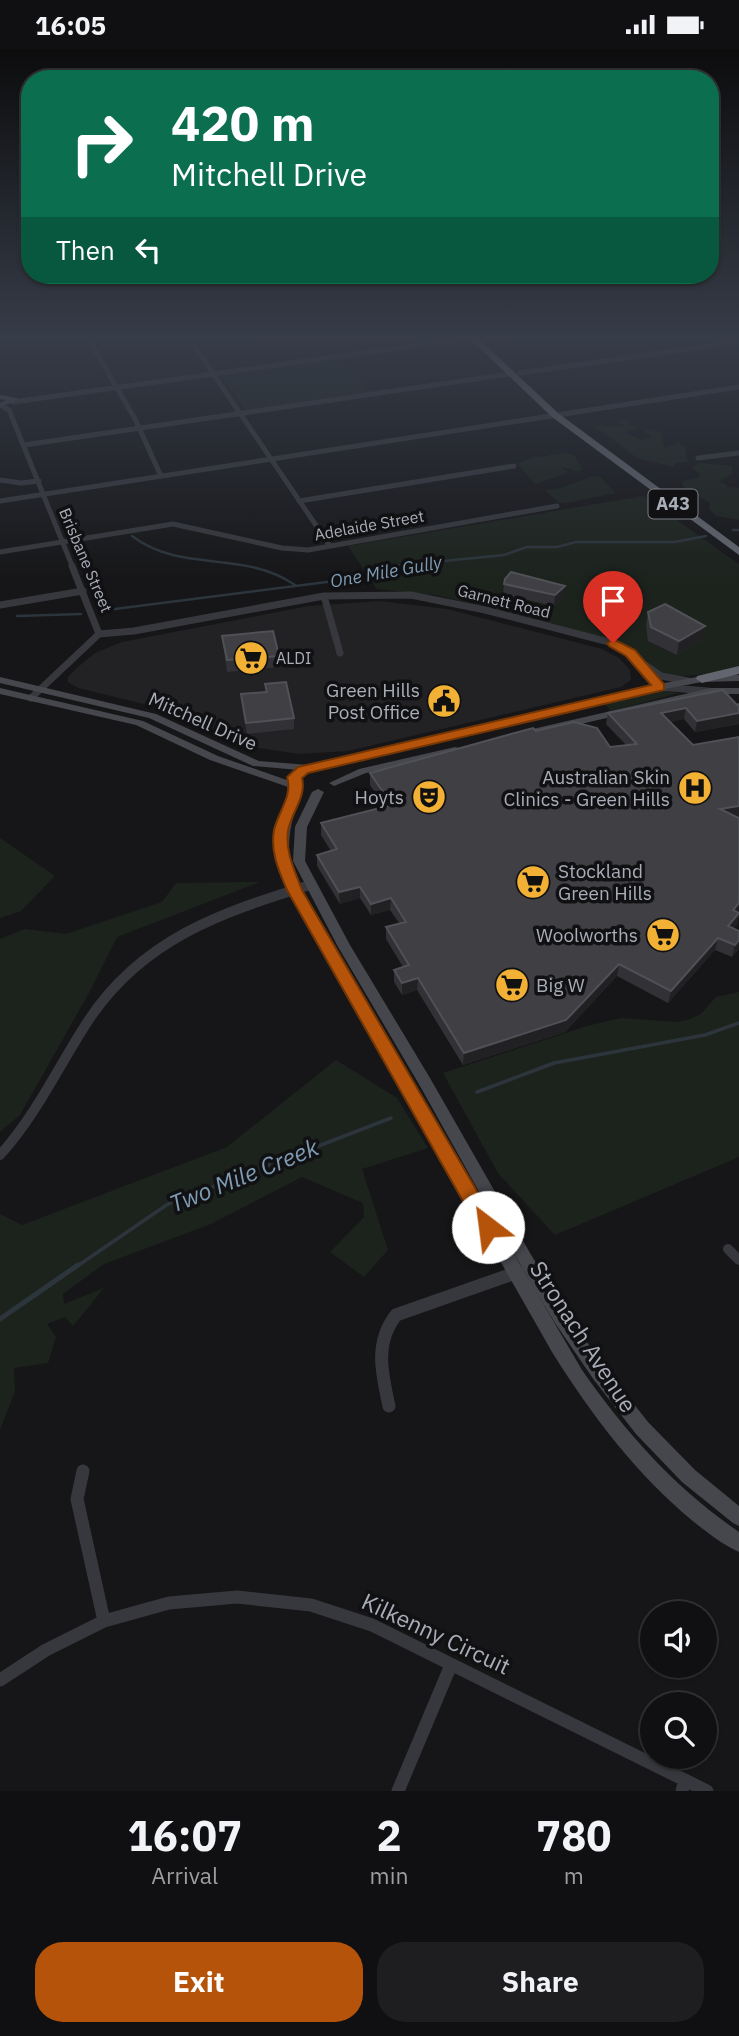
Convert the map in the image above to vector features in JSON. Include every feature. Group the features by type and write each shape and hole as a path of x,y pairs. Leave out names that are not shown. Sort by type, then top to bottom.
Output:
{"highway":[{"name":"A43","path":"566,419 739,552"},
{"name":"A43","path":"611,454 739,542"},
{"path":"695,680 739,670"}],"main road":[{"name":"Mitchell Drive","path":"0,691 36,693 152,716 257,764 312,768 659,687 695,680 739,678"},
{"name":"Mitchell Drive","path":"0,680 139,723 215,758 318,792"},
{"path":"512,737 710,691 739,691"},
{"path":"312,768 331,772 334,783 318,792"},
{"name":"Stronach Avenue","path":"312,768 296,775 297,786 283,825 280,844 282,859 295,890 573,1373 611,1426 684,1503 739,1543"}],"street":[{"name":"Brisbane Street","path":"15,419 99,634 36,693"},
{"path":"134,419 160,476"},
{"path":"24,445 198,419"},
{"path":"244,419 330,546"},
{"path":"0,501 532,419"},
{"path":"698,458 739,453"},
{"path":"299,501 514,466"},
{"path":"0,480 21,483 38,481"},
{"name":"Adelaide Street","path":"0,552 173,524 296,550 557,506"},
{"path":"0,605 83,590"},
{"name":"Garnett Road","path":"99,634 134,631 324,596 379,593 434,598 613,643 624,648 644,666 668,678 695,680"},
{"path":"324,596 340,653"},
{"name":"Garnett Road","path":"644,666 646,674 659,687"},
{"path":"659,687 674,691 710,691"},
{"path":"334,783 363,771 464,748"},
{"name":"Stronach Avenue","path":"318,792 301,827 297,848 299,862 530,1267 580,1344 643,1430 685,1473 739,1517"},
{"path":"0,1155 34,1116 89,1019 107,994 131,969 189,928 234,908 310,885"},
{"path":"729,1249 739,1260"},
{"path":"389,1406 380,1361 382,1335 387,1324 396,1315 530,1267"},
{"path":"83,1471 78,1499 104,1621"},
{"name":"Kilkenny Circuit","path":"0,1680 46,1650 104,1621 169,1604 237,1597 311,1605 372,1625 683,1785 707,1791"},
{"path":"398,1791 451,1665"}],"shaded area":[{"path":"629,420 628,425 639,428 625,432 642,440 652,437 644,431 648,429 660,432 665,448 678,442 685,448 688,462 676,463 673,467 637,458 593,425 625,427 618,422"},
{"path":"565,453 575,456 582,469 579,472 562,467 568,473 535,484 517,464 531,458"},
{"path":"700,463 732,466 732,474 718,482 726,484 727,487 739,488 739,520 716,516 709,509 710,503 685,488 681,481 697,478 701,474 691,468"},
{"path":"593,476 600,477 616,493 559,503 545,490 561,488"},
{"path":"643,496 739,564 739,667 694,675 671,675 652,667 628,647 612,639 436,595 377,589 348,546"},
{"path":"380,601 447,609 602,649 619,658 630,670 631,680 621,687 348,751 299,754 245,746 156,707 78,688 68,682 68,677 95,653 122,642 309,606"},
{"path":"661,690 679,693 611,711 605,704"},
{"path":"0,838 55,876 21,911 0,918"},
{"path":"260,882 117,937 90,991 20,1115 0,1132 0,939 25,929 66,934 162,902 176,883"},
{"path":"739,992 739,1157 555,1235 498,1173 443,1073 587,1026 621,1018 678,1022 690,1019 701,1014 716,997"},
{"path":"336,1060 397,1098 428,1148 362,1169 388,1250 364,1277 330,1252 364,1217 363,1203 302,1177 211,1224 104,1264 63,1294 64,1304 104,1288 73,1326 65,1317 47,1324 56,1337 48,1363 14,1368 15,1391 0,1430 0,1214 22,1225 227,1147"}],"building":[{"path":"511,572 565,586 555,595 504,584"},
{"path":"665,604 705,626 679,641 651,627 648,612"},
{"path":"273,631 279,656 227,660 222,636"},
{"path":"286,682 294,718 246,723 241,694 267,692 265,684"},
{"name":"Stockland Green Hills","path":"723,690 739,704 739,713 697,721 686,708 661,713 693,745 739,737 739,806 720,809 739,818 739,903 733,910 739,913 728,926 739,931 739,940 735,945 718,938 671,991 619,964 566,1020 464,1053 418,978 402,983 394,970 409,965 386,927 406,922 391,898 371,904 360,887 339,892 317,855 337,849 321,823 392,805 370,773 533,728 536,731 574,722 597,728 610,747 637,744 608,713"}],"waterway":[{"name":"One Mile Gully","path":"733,530 739,530"},
{"path":"132,536 151,548 171,555 255,568 275,574 295,585"},
{"name":"One Mile Gully","path":"107,610 374,576 394,566 504,555 527,547 557,547 576,542 675,542 706,536"},
{"name":"One Mile Gully","path":"17,616 81,614"},
{"name":"Two Mile Creek","path":"477,1092 554,1063 705,1035 739,1023"},
{"name":"Two Mile Creek","path":"76,1267 168,1204 391,1118"},
{"name":"Two Mile Creek","path":"0,1319 78,1265"}],"place":[{"name":"ALDI","path":"251,658"},
{"name":"Green Hills Post Office","path":"444,701"},
{"name":"Australian Skin Clinics - Green Hills","path":"695,788"},
{"name":"Hoyts","path":"429,797"},
{"name":"Stockland Green Hills","path":"533,882"},
{"name":"Woolworths","path":"663,935"},
{"name":"Big W","path":"512,985"}],"route":[{"path":"488,1227 295,890 282,859 281,831 297,787 294,777 303,770 659,687 631,653 613,643"}]}
